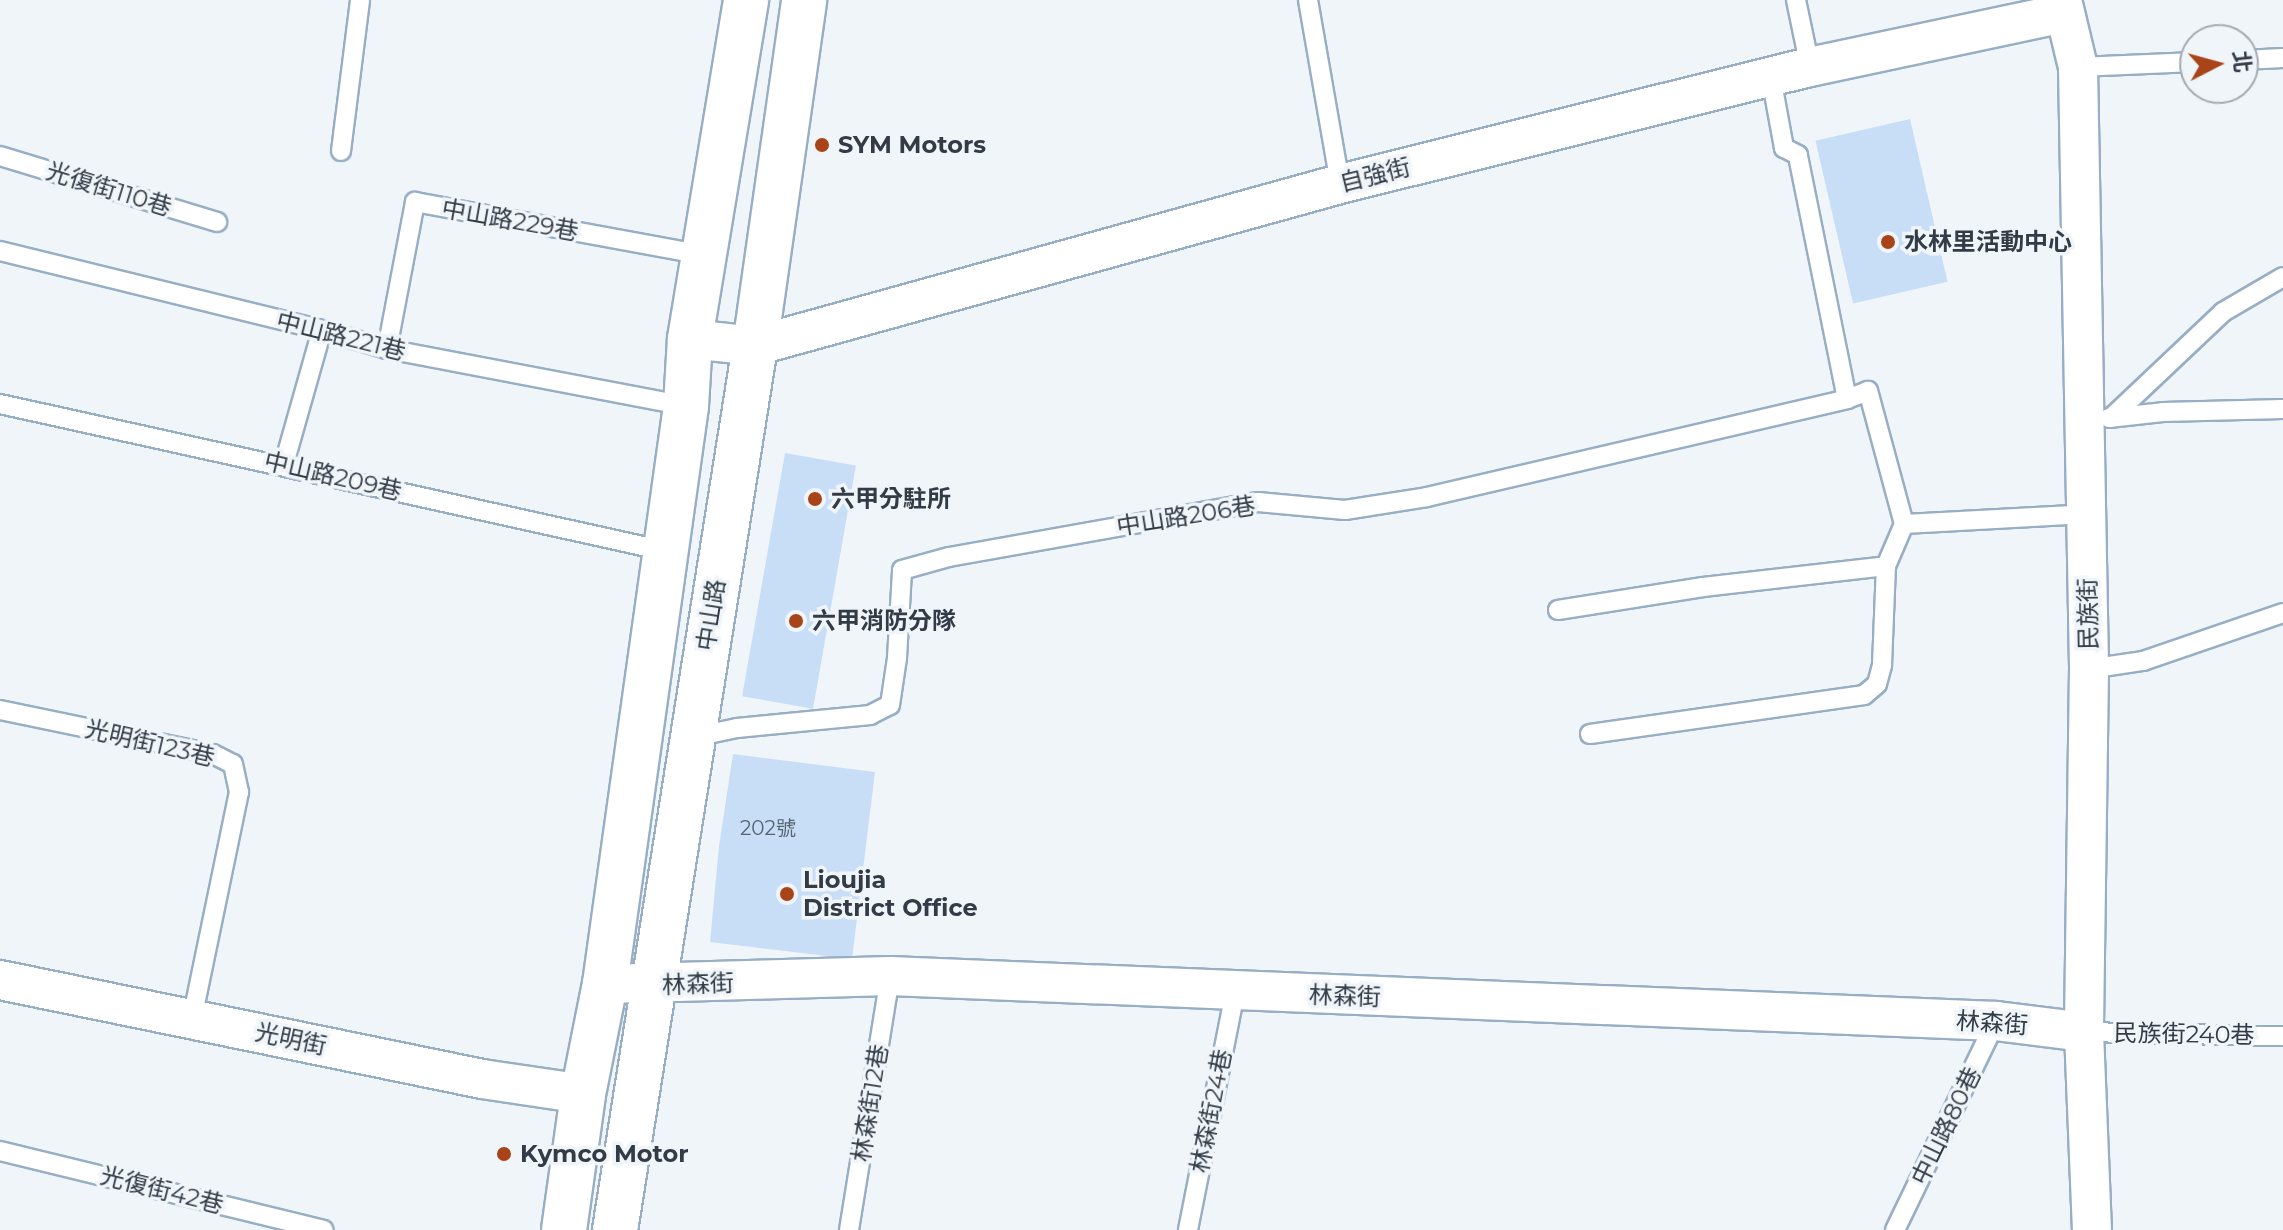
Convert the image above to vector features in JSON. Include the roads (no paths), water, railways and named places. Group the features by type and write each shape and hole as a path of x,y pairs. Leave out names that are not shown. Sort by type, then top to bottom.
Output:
{"main road":[{"path":"564,1230 583,1094 605,984 686,406 690,339 746,0"},
{"name":"中山路","path":"615,1230 755,346 804,0"}],"street":[{"name":"自強街","path":"690,339 755,346 1340,184 2063,6"},
{"name":"民族街","path":"2063,6 2078,67 2097,421 2087,514 2089,669 2084,1032 2092,1230"},
{"name":"林森街","path":"605,984 890,976 1996,1021 2084,1032"},
{"name":"光明街","path":"0,980 482,1079 583,1094"}],"lane":[{"path":"341,151 360,0"},
{"path":"1308,0 1340,184"},
{"path":"1796,0 1810,67"},
{"path":"2259,59 2283,58"},
{"path":"2078,67 2179,63"},
{"path":"1590,734 1864,695 1877,684 1882,665 1886,566 1904,524 1868,391 1847,399 1798,155 1784,148 1771,77"},
{"name":"光復街110巷","path":"0,156 217,222"},
{"name":"中山路229巷","path":"387,349 415,202 705,255"},
{"name":"中山路221巷","path":"0,251 322,330 387,349 686,406"},
{"path":"2097,421 2223,312 2283,277"},
{"path":"284,464 322,330"},
{"name":"中山路206巷","path":"691,738 737,728 870,715 890,705 897,658 902,570 949,557 1258,502 1345,510 1427,497 1707,429 1762,421 1847,399"},
{"name":"中山路209巷","path":"0,404 284,464 665,551"},
{"path":"2097,421 2283,409"},
{"path":"1904,524 2087,514"},
{"path":"1558,610 1703,587 1886,566"},
{"path":"2089,669 2143,661 2283,613"},
{"name":"光明街123巷","path":"0,710 213,754 233,764 239,792 192,1018"},
{"name":"林森街12巷","path":"849,1230 890,976"},
{"name":"林森街24巷","path":"1188,1230 1235,992"},
{"name":"中山路80巷","path":"1895,1230 1996,1021"},
{"name":"民族街240巷","path":"2084,1032 2283,1036"},
{"name":"光復街42巷","path":"0,1151 324,1230"}],"place":[{"name":"SYM Motors","path":"822,145"},
{"name":"水林里活動中心","path":"1888,242"},
{"name":"六甲分駐所","path":"815,499"},
{"name":"六甲消防分隊","path":"796,621"},
{"name":"Lioujia District Office","path":"787,894"},
{"name":"Kymco Motor","path":"504,1154"}]}
